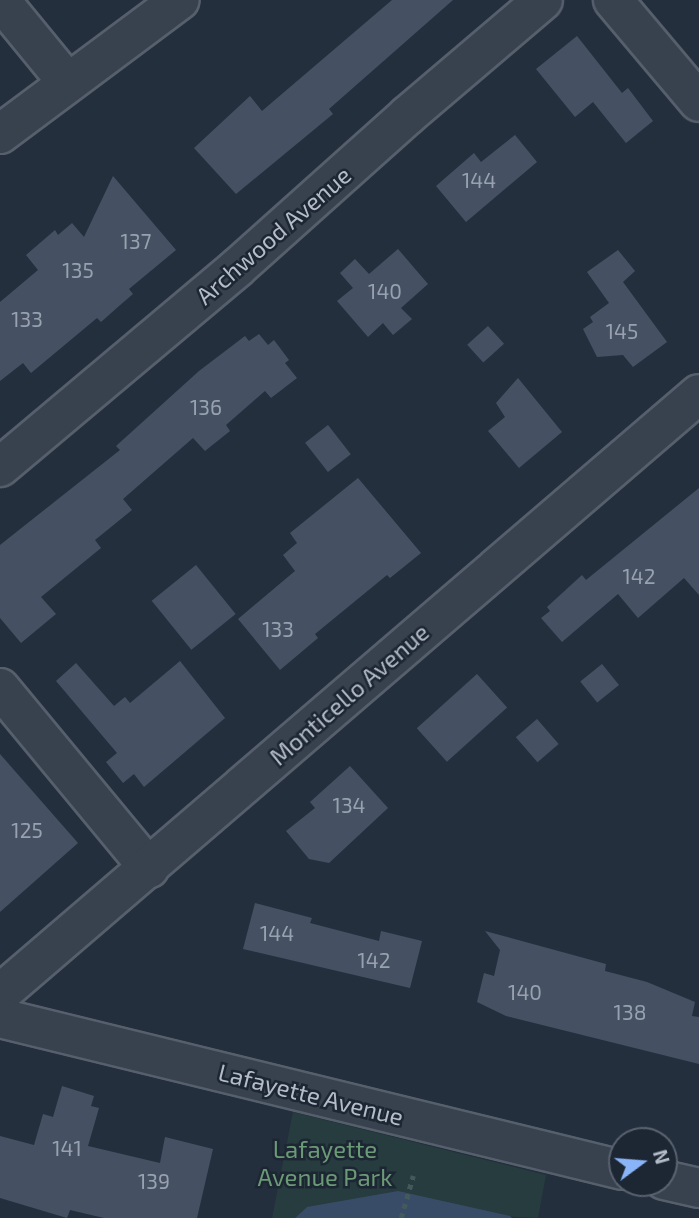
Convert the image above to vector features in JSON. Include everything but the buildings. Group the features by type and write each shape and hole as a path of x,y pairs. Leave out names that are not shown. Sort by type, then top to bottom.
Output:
{"street":[{"path":"0,0 68,83"},
{"path":"0,134 180,0"},
{"name":"Archwood Avenue","path":"0,467 237,268 408,115 543,0"},
{"path":"613,0 699,102"},
{"name":"Monticello Avenue","path":"0,994 699,394"},
{"path":"0,688 149,868"},
{"name":"Lafayette Avenue","path":"0,1018 608,1167"},
{"path":"678,1183 699,1188"}],"path":[{"path":"401,1218 414,1176"}],"green space":[{"name":"Lafayette Avenue Park","path":"293,1112 546,1175 538,1218 307,1207 295,1218 272,1218"}],"water":[{"path":"398,1191 512,1218 295,1218 307,1207"}]}
